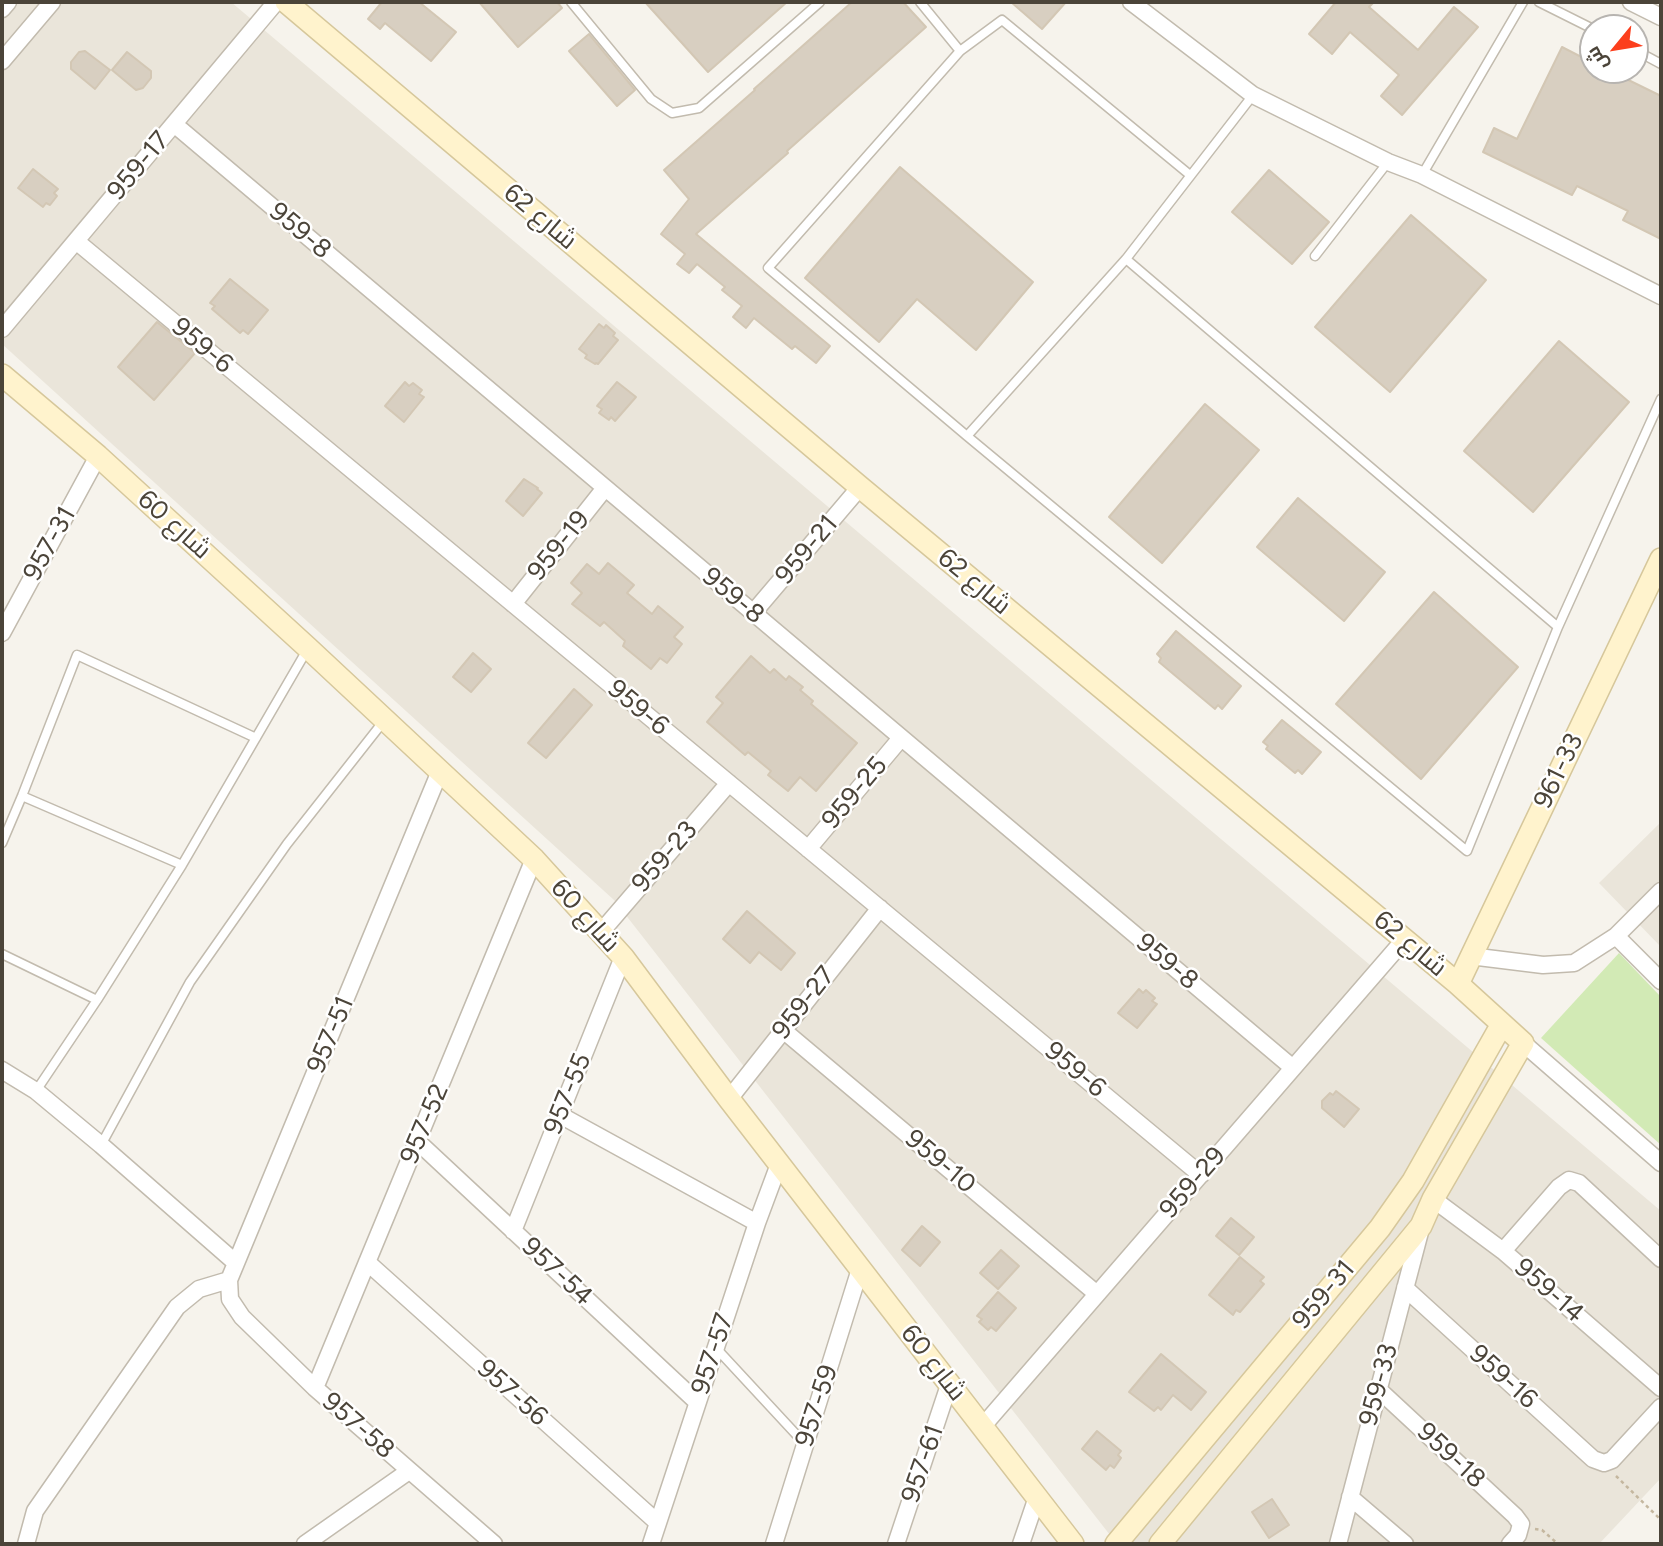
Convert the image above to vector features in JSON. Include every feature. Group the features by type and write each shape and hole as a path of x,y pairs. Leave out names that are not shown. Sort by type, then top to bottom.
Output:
{"street":[{"path":"2,9 8,2"},
{"path":"2,61 52,2"},
{"name":"959-17","path":"2,329 276,2"},
{"name":"شارع 62","path":"286,2 860,487 1458,984 1661,1163"},
{"path":"1131,2 1253,95 1388,162 1422,175 1661,296"},
{"path":"1631,2 1661,17"},
{"name":"959-8","path":"174,124 1293,1068"},
{"name":"959-6","path":"76,241 1201,1175"},
{"name":"شارع 60","path":"2,375 98,456 385,719 534,859 601,932 623,957 729,1099 1073,1544"},
{"name":"957-31","path":"2,633 98,456"},
{"name":"959-21","path":"753,613 860,487"},
{"name":"959-19","path":"513,604 605,488"},
{"name":"961-33","path":"1458,984 1659,571"},
{"name":"959-25","path":"808,849 901,738"},
{"name":"957-51","path":"230,1299 229,1280 440,771"},
{"name":"959-23","path":"601,932 729,783"},
{"name":"957-52","path":"315,1388 534,859"},
{"path":"1470,956 1543,965 1574,963 1616,936 1661,891"},
{"name":"959-27","path":"729,1099 880,908"},
{"path":"1616,936 1661,981"},
{"name":"959-29","path":"982,1426 1404,940"},
{"name":"957-55","path":"513,1231 623,957"},
{"name":"959-31","path":"1116,1544 1380,1228 1413,1181 1502,1024"},
{"name":"959-10","path":"783,1030 1097,1294"},
{"name":"959-31","path":"1160,1544 1421,1226 1433,1199 1522,1043"},
{"path":"2,1070 36,1091 236,1263"},
{"path":"560,1115 757,1223"},
{"name":"957-54","path":"417,1141 697,1402"},
{"name":"957-57","path":"651,1544 715,1347 779,1164"},
{"path":"1503,1251 1569,1180 1579,1183 1661,1259"},
{"name":"959-14","path":"1433,1199 1503,1251 1661,1388"},
{"name":"959-33","path":"1338,1544 1421,1226"},
{"name":"957-56","path":"367,1262 658,1523"},
{"name":"957-59","path":"774,1544 860,1269"},
{"path":"26,1544 35,1511 177,1307 199,1289 229,1280"},
{"name":"959-16","path":"1405,1288 1593,1459 1604,1463"},
{"name":"957-58","path":"230,1299 242,1317 315,1388 494,1544"},
{"name":"957-61","path":"896,1544 949,1385"},
{"name":"959-18","path":"1378,1390 1521,1524"},
{"path":"1604,1463 1612,1460 1661,1407"},
{"path":"315,1541 409,1471"},
{"path":"1021,1544 1037,1497"},
{"path":"1350,1497 1405,1544"},
{"path":"1510,1544 1518,1535 1521,1524"}],"lane":[{"path":"571,2 651,99 672,113 699,108 820,2"},
{"path":"920,2 960,51"},
{"path":"1422,175 1523,2"},
{"path":"1539,2 1579,22"},
{"path":"1190,175 1002,20 960,51 768,268 1467,851 1558,627 1661,399"},
{"path":"967,436 1126,259 1253,95"},
{"path":"1315,256 1388,162"},
{"path":"1126,259 1558,627"},
{"path":"36,1091 182,865 308,648"},
{"path":"2,843 77,654 256,738"},
{"path":"101,1145 190,982 287,844 385,719"},
{"path":"22,796 182,865"},
{"path":"2,954 97,1000"},
{"path":"715,1347 805,1444"}],"path":[{"path":"1604,1463 1661,1520"},
{"path":"1521,1524 1542,1530 1558,1544"}],"shaded area":[{"path":"2,2 231,2 1661,1211 1661,1478 1599,1544 1117,1544 614,900 2,344"},
{"path":"1661,822 1661,947 1599,883"}],"green space":[{"path":"1619,953 1661,997 1661,1145 1541,1038"}],"building":[{"path":"382,2 419,2 456,32 431,61 385,23 380,29 368,19"},
{"path":"479,2 557,2 562,8 518,47"},
{"path":"645,2 787,2 708,72"},
{"path":"852,2 903,2 926,27 696,234 830,346 816,363 795,346 792,349 754,318 746,328 733,317 742,306 722,290 725,287 697,264 689,273 677,264 685,254 661,234 689,199 664,170"},
{"path":"1011,2 1066,2 1042,29"},
{"path":"1336,2 1374,2 1369,7 1418,50 1454,7 1478,27 1402,115 1381,96 1399,75 1350,32 1332,54 1309,34"},
{"path":"589,34 635,90 617,106 569,51"},
{"path":"1562,47 1579,56 1579,84 1637,84 1661,96 1661,239 1623,220 1628,211 1577,186 1572,195 1483,152 1494,128 1517,139"},
{"path":"85,51 110,70 95,89 71,69 71,62 79,52"},
{"path":"127,52 151,71 151,78 143,88 136,90 112,70"},
{"path":"900,167 1033,282 976,350 917,299 879,342 805,278"},
{"path":"33,169 58,189 54,193 57,196 50,205 46,203 43,207 18,188"},
{"path":"1269,170 1329,222 1292,264 1232,212"},
{"path":"1411,215 1486,280 1390,392 1315,327"},
{"path":"230,279 268,310 248,334 243,330 240,333 212,309 215,306 210,303"},
{"path":"157,322 195,353 154,400 118,367"},
{"path":"599,324 604,328 606,325 618,340 598,364 595,364 585,358 587,355 579,349"},
{"path":"1559,341 1629,402 1533,512 1464,451"},
{"path":"405,382 409,386 413,383 422,390 419,394 424,397 404,422 385,406"},
{"path":"617,382 636,397 615,421 599,413 602,409 597,406"},
{"path":"1205,404 1259,450 1162,563 1109,517"},
{"path":"524,479 542,493 523,516 506,501"},
{"path":"1298,498 1385,572 1344,621 1257,547"},
{"path":"608,563 634,585 627,593 652,614 658,606 683,627 674,637 682,644 667,663 660,658 651,669 623,646 625,641 604,622 600,626 572,604 582,593 571,583 587,564 599,574"},
{"path":"1434,592 1518,667 1421,779 1336,704"},
{"path":"1176,631 1241,686 1222,709 1218,705 1215,709 1159,662 1161,658 1157,654"},
{"path":"473,653 491,669 471,692 453,677"},
{"path":"751,656 770,673 774,669 786,680 789,676 803,687 800,690 813,701 811,704 857,743 816,791 800,777 788,791 768,775 771,771 748,752 745,755 707,722 723,703 716,697"},
{"path":"574,689 592,705 546,758 528,743"},
{"path":"1282,720 1321,752 1302,774 1298,770 1295,773 1266,749 1268,746 1263,742"},
{"path":"747,911 795,953 781,970 759,952 750,963 723,939"},
{"path":"1139,989 1143,993 1146,990 1155,998 1152,1001 1157,1004 1137,1028 1118,1013"},
{"path":"1336,1091 1359,1109 1344,1127 1322,1108 1322,1101"},
{"path":"1231,1218 1254,1237 1239,1255 1216,1236"},
{"path":"922,1226 940,1242 920,1266 902,1250"},
{"path":"1001,1250 1019,1266 998,1289 980,1273"},
{"path":"1240,1257 1264,1277 1260,1281 1264,1284 1240,1312 1236,1310 1233,1315 1209,1295"},
{"path":"998,1292 1016,1308 996,1331 991,1327 988,1330 979,1322 982,1319 977,1316"},
{"path":"1161,1354 1206,1392 1191,1410 1173,1395 1161,1410 1158,1407 1154,1411 1129,1392"},
{"path":"1097,1431 1121,1451 1118,1455 1121,1458 1114,1468 1110,1465 1106,1470 1082,1449"},
{"path":"1272,1499 1289,1525 1269,1538 1252,1512"}]}
